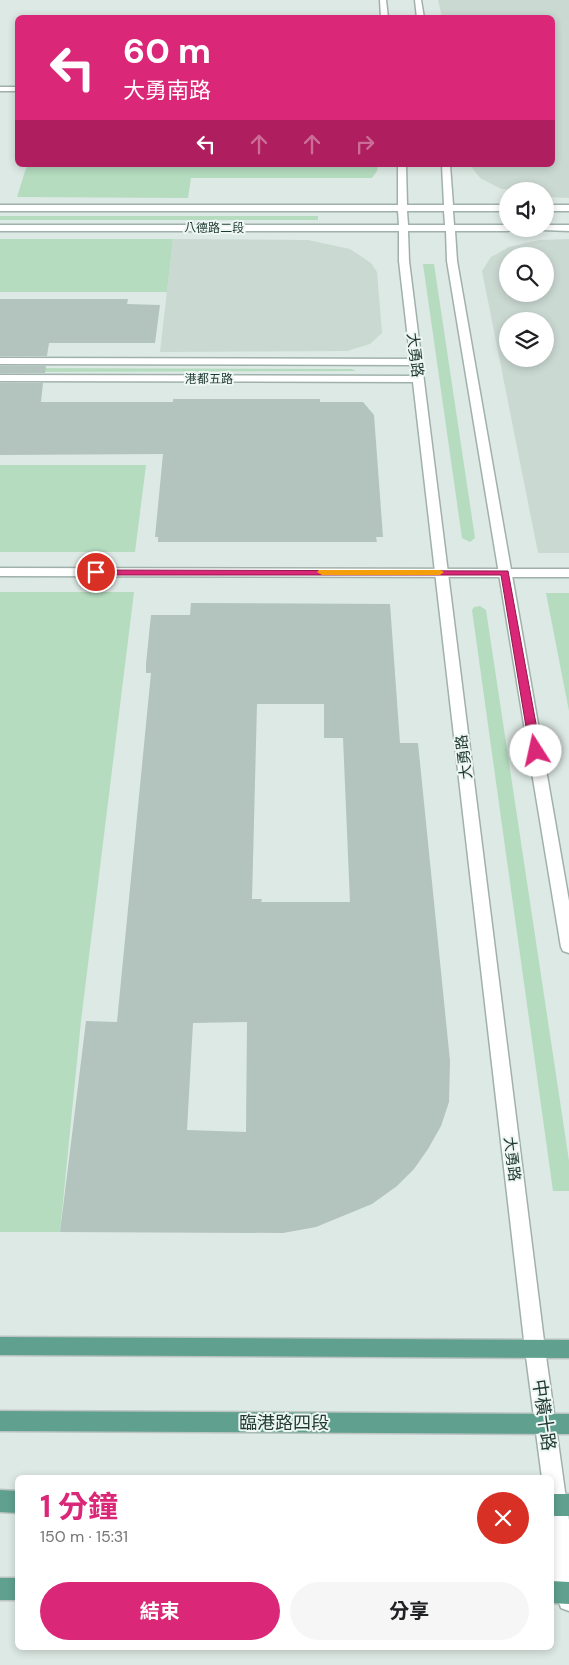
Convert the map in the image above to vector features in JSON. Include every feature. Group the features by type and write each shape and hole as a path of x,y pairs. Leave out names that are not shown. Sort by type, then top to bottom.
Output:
{"main road":[{"path":"0,1346 569,1349"},
{"name":"臨港路四段","path":"0,1421 569,1424"},
{"path":"0,1502 15,1502"},
{"path":"0,1588 15,1589"}],"street":[{"path":"383,0 385,15"},
{"path":"418,0 420,15"},
{"path":"0,80 15,80"},
{"path":"0,90 15,90"},
{"name":"大勇路","path":"402,167 404,261 535,1349"},
{"path":"446,167 452,261 569,947"},
{"name":"八德路二段","path":"0,208 499,208"},
{"path":"554,208 569,208"},
{"name":"八德路二段","path":"0,228 499,228"},
{"path":"554,228 569,228"},
{"name":"港都五路","path":"0,361 416,362"},
{"name":"港都五路","path":"0,378 418,379"},
{"path":"0,572 569,573"},
{"name":"中橫十路","path":"535,1349 559,1505 564,1595"}],"shaded area":[{"path":"438,0 569,0 569,198 554,197 554,182 499,182 499,188 480,178 472,167 555,167 555,15 442,15"},
{"path":"173,239 308,240 350,249 371,263 377,272 382,333 370,344 347,351 160,352"},
{"path":"569,239 569,553 538,553 501,367 554,367 554,312 499,312 499,357 482,271 491,257 499,253 499,302 554,302 554,247 509,247 539,240"}],"green space":[{"path":"26,167 378,167 372,178 191,178 188,198 17,197"},
{"path":"0,216 318,216 318,220 0,220"},
{"path":"0,239 173,239 167,292 0,292"},
{"path":"423,264 434,264 475,538 470,542 462,538"},
{"path":"0,368 352,369 356,371 0,372"},
{"path":"0,465 146,465 135,552 0,552"},
{"path":"0,592 134,592 81,1021 60,1232 0,1232"},
{"path":"546,593 569,593 569,711"},
{"path":"480,606 486,610 569,1161 569,1191 553,1191 472,610 474,607"}],"building":[{"path":"0,299 128,299 127,304 160,305 155,343 49,343 47,356 0,356"},
{"path":"0,366 46,366 45,373 0,373"},
{"path":"0,383 43,383 41,402 173,402 173,399 320,399 320,402 363,402 374,415 383,537 376,537 377,542 158,542 158,537 155,537 163,454 0,455"},
{"path":"191,603 390,604 400,743 418,743 450,1061 449,1102 441,1126 428,1149 414,1169 397,1186 372,1204 316,1227 283,1233 60,1232 86,1021 117,1022 151,673 146,673 146,664 151,615 190,615","holes":["257,704 324,704 324,738 343,738 350,902 261,902 262,899 252,899","247,1022 246,1132 187,1130 193,1023"]}],"slow traffic":[{"path":"322,572 440,572"}],"route":[{"path":"96,572 505,573 536,751"}]}
